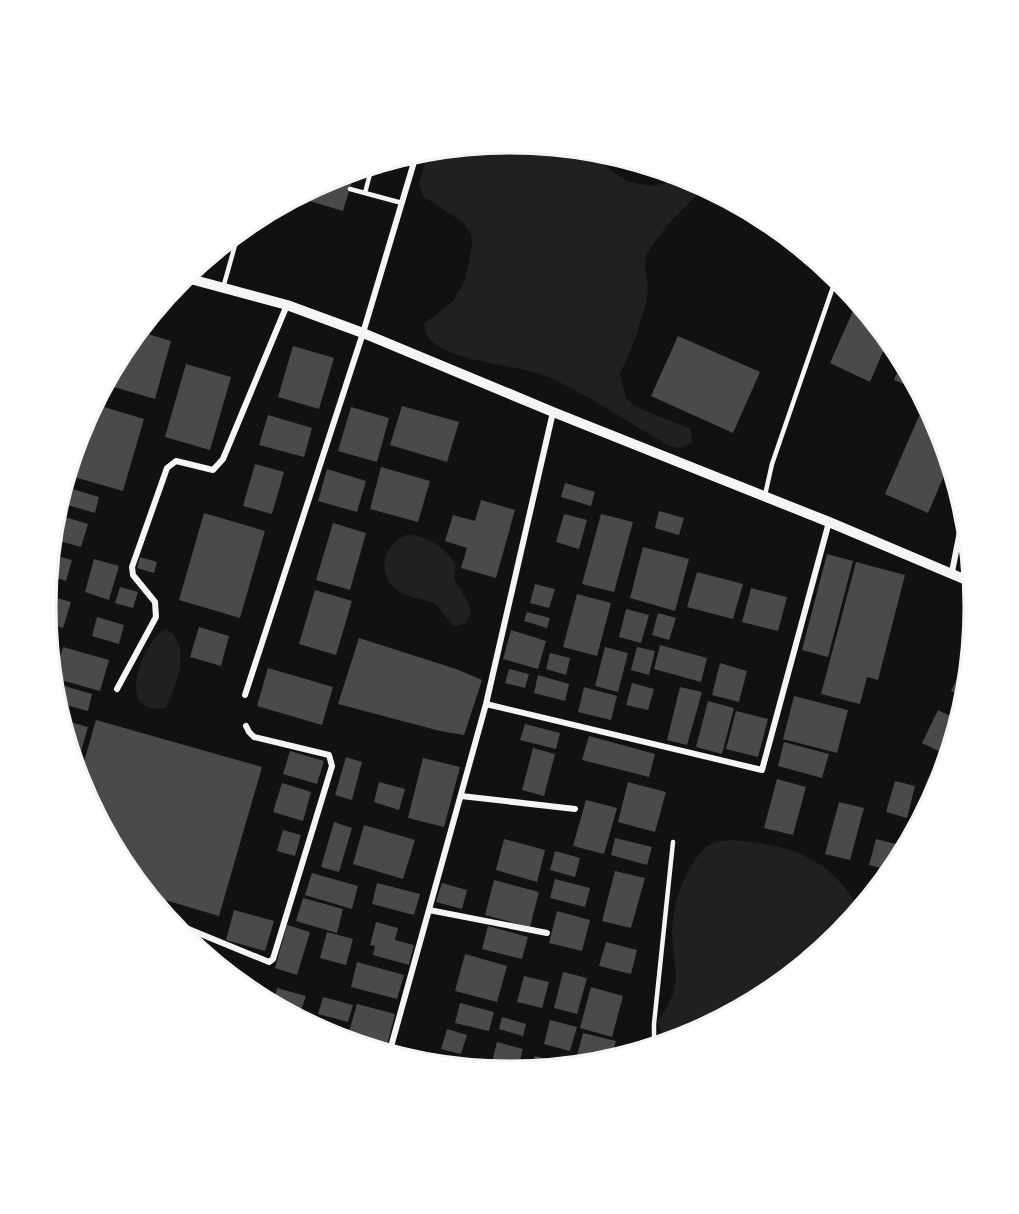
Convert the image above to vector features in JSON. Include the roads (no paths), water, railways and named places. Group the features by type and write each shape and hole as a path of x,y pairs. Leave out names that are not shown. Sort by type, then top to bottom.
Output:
{"street":[{"path":"245,695 363,333 414,164"},
{"path":"194,280 287,305 363,333 963,578"},
{"path":"117,689 156,617 155,602 133,575 132,567 167,468 176,461 213,470 223,459 287,305"},
{"path":"391,1046 486,704 553,412"},
{"path":"486,704 762,770 829,522"},
{"path":"952,572 958,537"},
{"path":"189,929 270,962 273,959 332,766 332,759 329,755 254,737 246,726"},
{"path":"461,796 575,809"},
{"path":"429,910 547,933"}],"lane":[{"path":"365,193 369,175"},
{"path":"350,189 402,203"},
{"path":"223,288 235,246"},
{"path":"765,495 772,464 833,288"},
{"path":"654,1037 674,842"}]}
